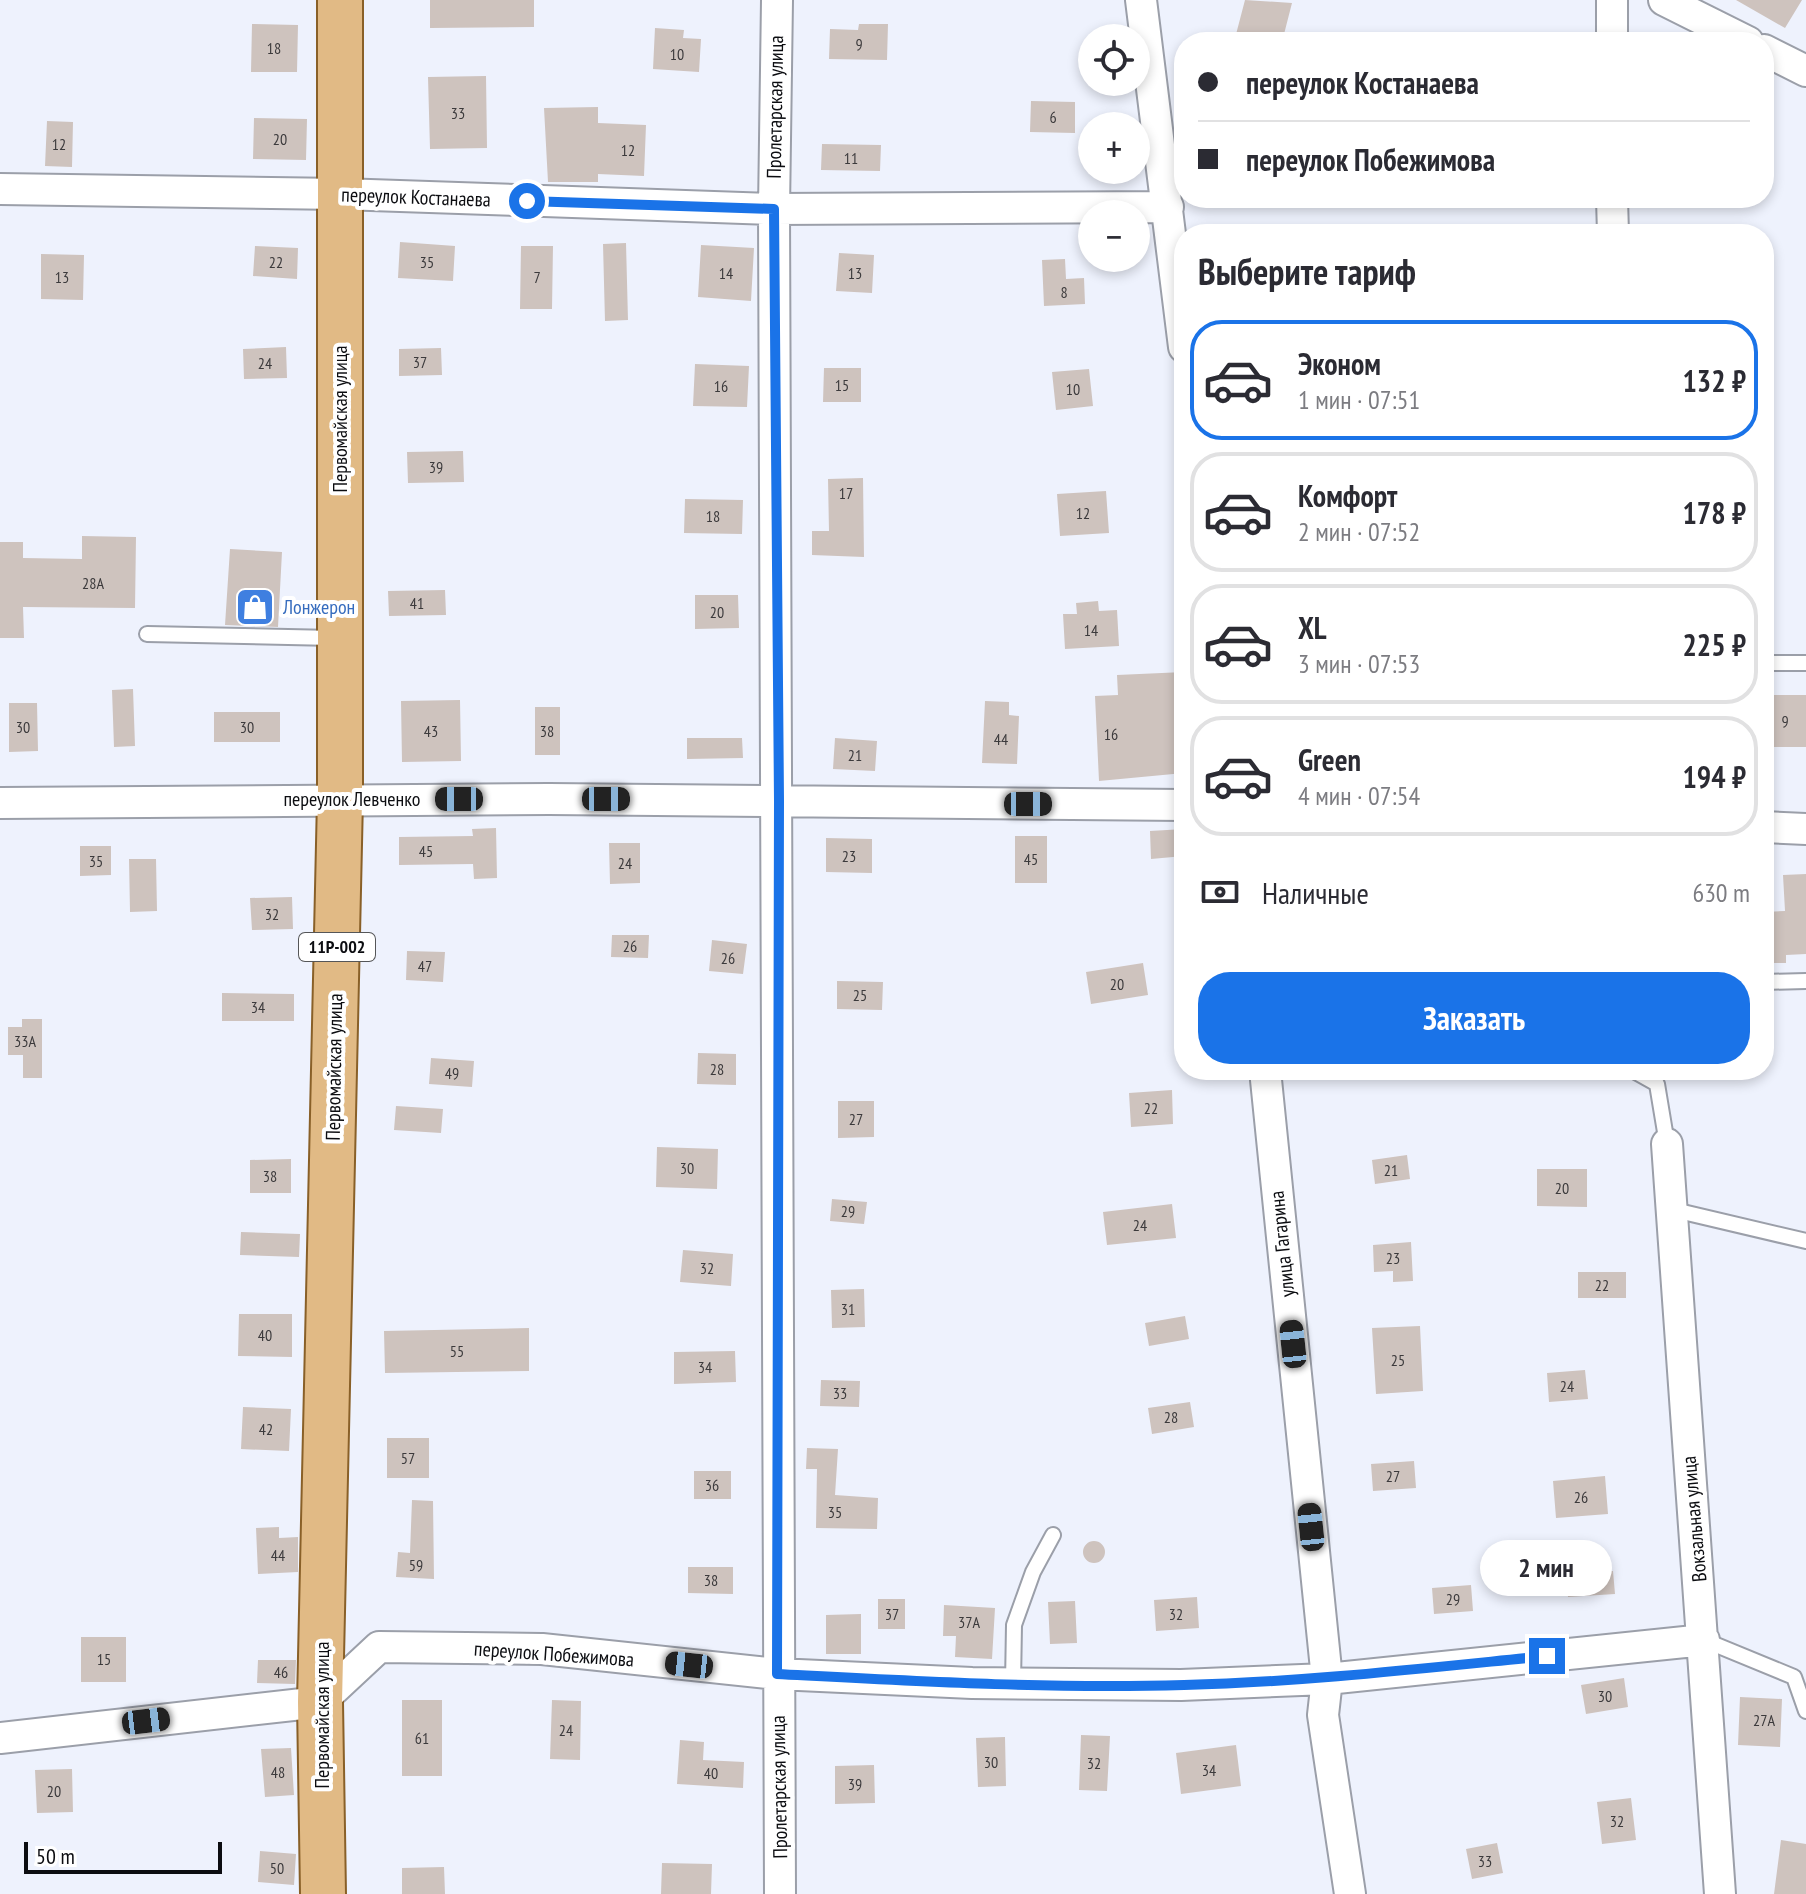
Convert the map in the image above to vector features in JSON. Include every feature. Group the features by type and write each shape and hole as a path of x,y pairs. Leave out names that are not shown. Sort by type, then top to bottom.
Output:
{"main road":[{"name":"Первомайская улица","path":"323,1894 320,1702 340,799 340,0"}],"street":[{"name":"Пролетарская улица","path":"777,0 774,209 779,801 777,1674 780,1894"},
{"path":"1141,0 1174,260"},
{"path":"1612,0 1612,32"},
{"path":"1664,0 1728,32"},
{"path":"1774,55 1806,71"},
{"name":"переулок Костанаева","path":"0,189 341,194 774,209 1168,207"},
{"name":"переулок Левченко","path":"0,803 340,799 1174,805"},
{"path":"1774,827 1806,829"},
{"name":"улица Гагарина","path":"1266,1080 1327,1679 1323,1715 1350,1894"},
{"name":"Вокзальная улица","path":"1667,1144 1669,1209 1704,1640 1720,1894"},
{"name":"переулок Побежимова","path":"320,1702 379,1647 542,1649 777,1674 1013,1683 1181,1685 1327,1679 1704,1640"},
{"path":"0,1738 320,1702"}],"lane":[{"path":"147,634 338,638"},
{"path":"1774,663 1806,663"},
{"path":"1774,982 1806,981"},
{"path":"1650,1080 1657,1084 1667,1144"},
{"path":"1669,1209 1806,1241"},
{"path":"1013,1683 1014,1625 1033,1572 1053,1535"},
{"path":"1704,1640 1794,1677 1806,1711"}],"building":[{"path":"430,0 534,0 534,27 430,28"},
{"path":"1245,0 1292,3 1285,32 1237,32"},
{"path":"1736,0 1802,0 1785,28"},
{"path":"252,24 298,25 297,72 251,72"},
{"path":"859,24 888,24 887,60 829,59 830,29 858,30"},
{"path":"655,28 684,30 683,38 701,39 699,72 653,69"},
{"path":"486,76 487,148 430,149 428,77"},
{"path":"1031,101 1075,102 1075,133 1030,132"},
{"path":"598,107 598,123 646,125 644,176 598,174 598,182 548,182 544,108"},
{"path":"254,118 307,119 306,160 253,159"},
{"path":"47,121 73,122 72,167 45,166"},
{"path":"822,144 881,145 880,171 821,170"},
{"path":"400,242 455,246 453,281 398,278"},
{"path":"626,243 628,320 605,321 603,244"},
{"path":"701,245 754,248 751,301 698,297"},
{"path":"255,246 298,248 297,279 253,276"},
{"path":"521,246 553,246 552,309 520,309"},
{"path":"839,253 874,255 872,293 836,291"},
{"path":"41,254 84,255 83,300 41,299"},
{"path":"1065,259 1066,279 1084,278 1085,304 1044,306 1042,260"},
{"path":"286,347 287,378 244,379 243,349"},
{"path":"441,348 442,375 399,376 399,349"},
{"path":"695,364 749,366 747,407 693,406"},
{"path":"824,368 861,368 861,402 823,402"},
{"path":"1089,369 1093,406 1056,410 1052,372"},
{"path":"463,451 464,482 408,483 407,452"},
{"path":"863,478 864,557 812,555 812,531 829,531 828,479"},
{"path":"1106,491 1109,533 1060,536 1057,494"},
{"path":"685,499 743,500 742,534 684,533"},
{"path":"82,536 136,537 135,608 23,607 24,638 0,638 0,542 23,542 23,558 82,559"},
{"path":"230,549 282,552 278,627 225,625"},
{"path":"445,590 446,615 389,616 388,591"},
{"path":"695,595 738,595 739,628 695,629"},
{"path":"1098,601 1099,611 1117,610 1119,646 1065,649 1063,614 1077,614 1076,603"},
{"path":"1174,672 1174,774 1099,781 1095,696 1118,695 1117,675"},
{"path":"133,689 135,746 114,747 112,690"},
{"path":"1774,695 1806,695 1806,747 1774,747"},
{"path":"460,700 461,761 402,762 401,701"},
{"path":"985,701 1009,702 1009,715 1019,716 1017,764 982,763"},
{"path":"9,703 37,703 38,751 9,752"},
{"path":"535,707 560,707 560,755 535,755"},
{"path":"214,712 280,712 280,742 214,742"},
{"path":"687,738 742,738 743,758 687,759"},
{"path":"835,738 877,741 875,771 833,769"},
{"path":"496,828 497,878 474,879 473,864 399,865 399,837 473,836 472,829"},
{"path":"1174,830 1174,857 1151,859 1150,831"},
{"path":"1015,836 1047,836 1047,883 1015,883"},
{"path":"826,838 872,839 872,873 826,872"},
{"path":"609,843 640,843 640,883 610,884"},
{"path":"80,846 111,846 111,875 80,876"},
{"path":"129,859 156,859 157,911 130,912"},
{"path":"1806,874 1806,954 1786,955 1786,963 1774,963 1774,912 1785,911 1783,875"},
{"path":"292,897 293,929 252,930 250,898"},
{"path":"612,935 649,935 648,958 611,957"},
{"path":"712,940 747,944 743,974 709,971"},
{"path":"407,951 445,952 443,982 406,980"},
{"path":"1143,963 1148,995 1091,1004 1086,972"},
{"path":"837,981 883,982 882,1010 837,1009"},
{"path":"222,993 294,994 294,1021 222,1021"},
{"path":"22,1019 42,1019 42,1078 23,1078 23,1055 8,1055 8,1027 22,1027"},
{"path":"698,1053 736,1054 736,1085 697,1084"},
{"path":"431,1058 474,1061 472,1087 429,1084"},
{"path":"1172,1090 1173,1124 1131,1127 1129,1093"},
{"path":"838,1101 874,1101 874,1137 838,1138"},
{"path":"396,1106 443,1109 441,1133 394,1130"},
{"path":"657,1147 718,1149 717,1189 656,1187"},
{"path":"1407,1155 1410,1179 1375,1184 1372,1160"},
{"path":"291,1159 291,1193 250,1193 250,1160"},
{"path":"1537,1169 1587,1169 1587,1207 1537,1206"},
{"path":"832,1199 867,1202 864,1224 830,1221"},
{"path":"1172,1204 1176,1238 1107,1245 1103,1212"},
{"path":"241,1232 300,1234 299,1257 240,1255"},
{"path":"1411,1242 1413,1281 1393,1282 1393,1271 1374,1272 1373,1245"},
{"path":"683,1250 733,1254 731,1286 680,1282"},
{"path":"1578,1272 1626,1272 1626,1298 1578,1298"},
{"path":"864,1289 865,1327 832,1328 831,1290"},
{"path":"239,1314 292,1314 292,1357 238,1356"},
{"path":"1185,1316 1189,1339 1149,1346 1145,1323"},
{"path":"1420,1326 1423,1391 1376,1394 1372,1328"},
{"path":"529,1328 529,1371 385,1373 384,1331"},
{"path":"735,1351 736,1382 674,1384 674,1352"},
{"path":"1585,1370 1588,1399 1549,1402 1547,1373"},
{"path":"821,1380 860,1381 859,1407 820,1406"},
{"path":"1190,1402 1194,1427 1152,1434 1148,1408"},
{"path":"243,1407 291,1409 289,1451 241,1449"},
{"path":"387,1438 429,1438 429,1478 387,1478"},
{"path":"807,1448 838,1449 835,1495 878,1498 877,1529 816,1528 817,1469 806,1469"},
{"path":"1414,1461 1416,1488 1373,1491 1371,1464"},
{"path":"694,1471 731,1471 731,1499 694,1499"},
{"path":"1605,1476 1608,1514 1556,1518 1553,1481"},
{"path":"412,1500 433,1501 434,1579 396,1577 398,1552 410,1553"},
{"path":"279,1527 279,1538 298,1537 298,1572 258,1574 256,1528"},
{"path":"1090,1541 1098,1541 1105,1552 1098,1563 1090,1563 1083,1556 1083,1548"},
{"path":"688,1567 733,1567 733,1594 688,1593"},
{"path":"1613,1571 1615,1594 1568,1597 1567,1574"},
{"path":"1471,1585 1473,1611 1434,1614 1432,1588"},
{"path":"1197,1597 1199,1628 1156,1631 1154,1600"},
{"path":"878,1599 905,1599 905,1629 878,1629"},
{"path":"1075,1601 1077,1643 1050,1644 1048,1602"},
{"path":"944,1605 995,1608 992,1659 955,1657 956,1636 943,1636"},
{"path":"861,1614 861,1654 826,1654 826,1615"},
{"path":"81,1637 126,1637 126,1682 81,1682"},
{"path":"258,1660 296,1660 295,1684 257,1683"},
{"path":"1624,1678 1628,1707 1586,1714 1581,1685"},
{"path":"1740,1697 1782,1699 1780,1747 1738,1745"},
{"path":"402,1700 442,1700 442,1776 402,1776"},
{"path":"552,1700 581,1701 580,1760 550,1759"},
{"path":"1081,1735 1110,1736 1107,1791 1079,1790"},
{"path":"1005,1737 1006,1786 978,1787 976,1738"},
{"path":"680,1740 704,1742 703,1760 744,1762 743,1788 677,1784"},
{"path":"1236,1745 1241,1786 1181,1794 1176,1753"},
{"path":"291,1748 294,1795 265,1797 261,1749"},
{"path":"874,1765 875,1803 835,1804 835,1766"},
{"path":"72,1769 73,1812 37,1813 35,1770"},
{"path":"1631,1798 1636,1840 1602,1844 1597,1802"},
{"path":"1781,1840 1806,1844 1806,1894 1774,1894"},
{"path":"1497,1843 1503,1873 1472,1879 1466,1849"},
{"path":"260,1851 296,1854 294,1885 258,1882"},
{"path":"662,1863 712,1864 711,1894 661,1894"},
{"path":"444,1867 445,1894 402,1894 402,1868"}],"place":[{"name":"Лонжерон","path":"255,607"}],"route":[{"path":"527,201 774,209 779,801 777,1674 972,1683 1181,1685 1327,1679 1547,1656"}]}
